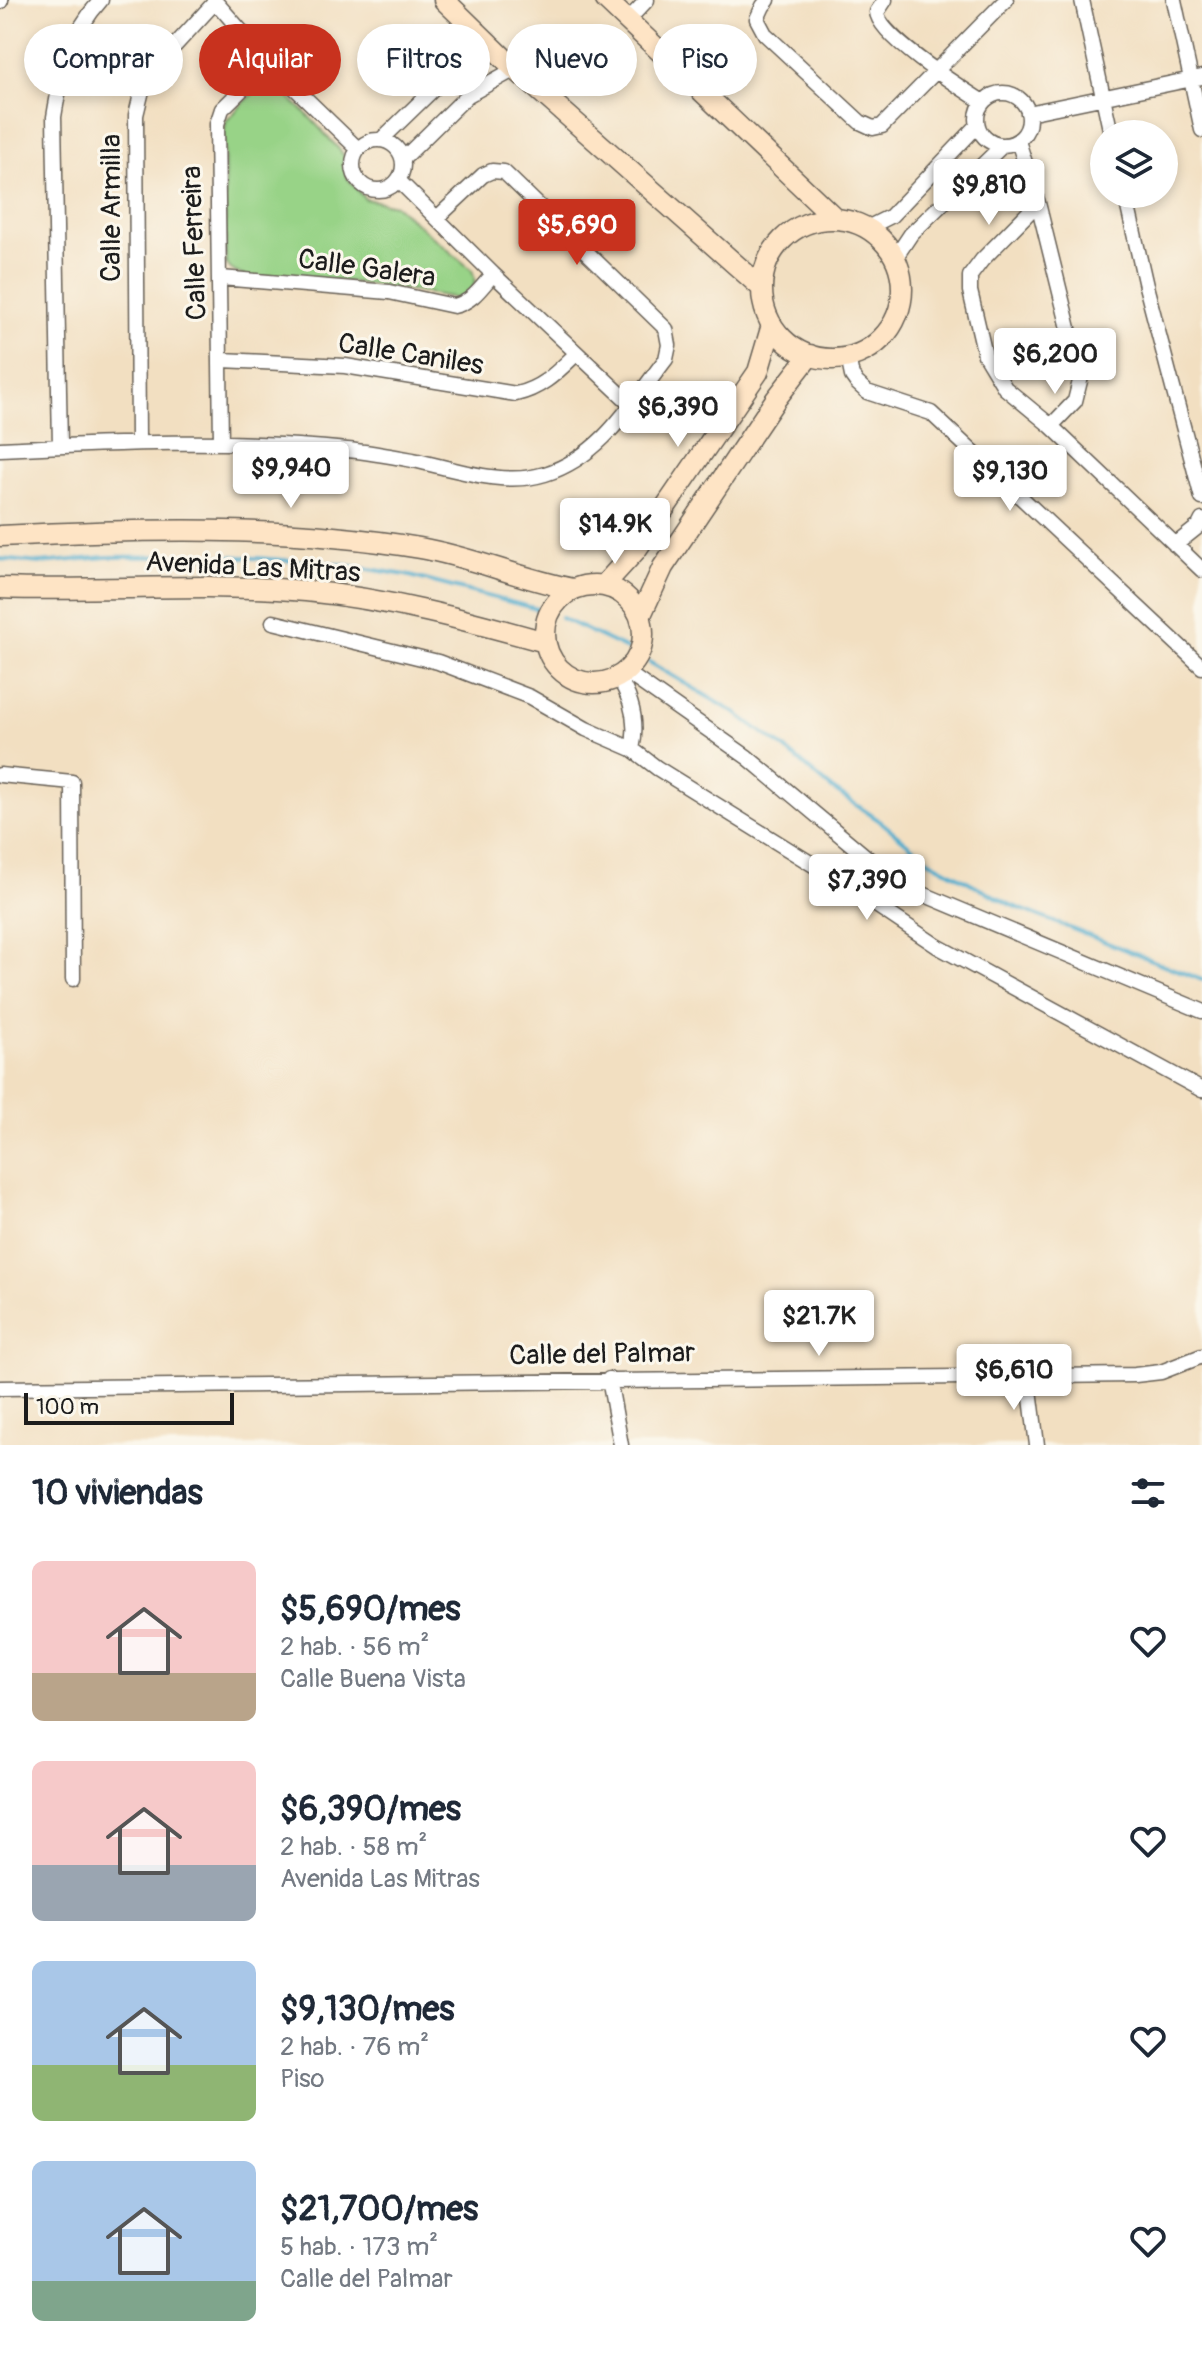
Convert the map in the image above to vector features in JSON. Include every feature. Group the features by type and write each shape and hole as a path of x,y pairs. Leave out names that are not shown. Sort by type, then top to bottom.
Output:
{"street":[{"path":"60,446 54,117 61,71 78,33 101,0"},
{"path":"444,0 468,24"},
{"path":"606,0 836,219"},
{"path":"628,20 647,0"},
{"path":"768,0 758,13 759,25 765,34 860,122 873,128 882,126 1006,0"},
{"path":"1082,0 1108,120"},
{"path":"1174,0 1196,78 1202,130"},
{"path":"214,1 234,24"},
{"name":"Calle Armilla","path":"138,442 136,115 145,78 214,1"},
{"path":"881,6 881,24 935,71 983,102"},
{"path":"490,45 506,60"},
{"path":"1028,113 1196,78"},
{"path":"867,228 891,216 977,126 983,102 997,94 1013,95 1025,105 1028,128 1018,141 1002,146 911,234 895,258"},
{"name":"Calle Ferreira","path":"221,443 221,278 216,142 222,109 235,96"},
{"path":"303,96 358,149"},
{"path":"382,139 426,96"},
{"path":"403,159 467,96"},
{"path":"545,96 762,288"},
{"path":"977,126 986,140 1002,146"},
{"path":"373,139 382,139 395,146 404,166 398,180 381,190 371,190 362,185 352,168 358,149 373,139"},
{"path":"1018,141 1038,203 1081,377 1075,401 1051,426"},
{"path":"0,449 138,442 345,450 525,479 572,464 592,450 666,359 669,336 663,323 509,175 498,171 483,175 437,218"},
{"path":"398,180 631,404"},
{"path":"1038,203 970,276 970,291 985,355 1005,388 1051,426 1202,570"},
{"path":"1128,208 1202,498"},
{"path":"891,216 911,234"},
{"path":"836,219 867,228 887,246 899,270 902,295 889,330 871,347 848,357 823,358 789,344 772,325 762,288 767,262 781,240 802,225 836,219"},
{"name":"Calle Galera","path":"221,278 389,292 454,306 472,298 493,274"},
{"path":"604,585 636,550 758,372 772,325"},
{"name":"Calle Caniles","path":"222,360 345,366 516,394 534,390 577,353"},
{"path":"640,617 663,567 776,399 810,355"},
{"path":"848,357 852,376 867,392 931,413 1202,667"},
{"path":"1175,545 1202,520"},
{"name":"Avenida Las Mitras","path":"0,536 197,530 292,532 423,549 573,589"},
{"path":"604,585 622,593 640,617 643,627 641,647 622,675 609,681 589,683 570,677 554,663 545,642 546,621 556,602 573,589 604,585"},
{"name":"Avenida Las Mitras","path":"0,588 307,591 388,603 545,642"},
{"path":"273,622 438,662 530,697 586,729 632,749 937,946 1202,1090"},
{"path":"622,675 636,733 632,749"},
{"path":"622,675 747,757 906,887 1202,1011"},
{"path":"0,775 72,782 73,979"},
{"name":"Calle del Palmar","path":"0,1388 1135,1375 1161,1372 1202,1356"},
{"path":"1028,1374 1037,1445"},
{"path":"609,1379 621,1445"}],"green space":[{"path":"250,96 287,96 340,150 346,159 347,177 365,199 395,205 472,270 474,286 461,299 337,280 248,277 232,270 226,264 226,121"}],"waterway":[{"path":"0,559 40,563 106,557 227,556 338,564 406,575 537,609"},
{"path":"561,618 627,649"},
{"path":"649,662 737,714 928,860 1011,905 1202,980"}]}
